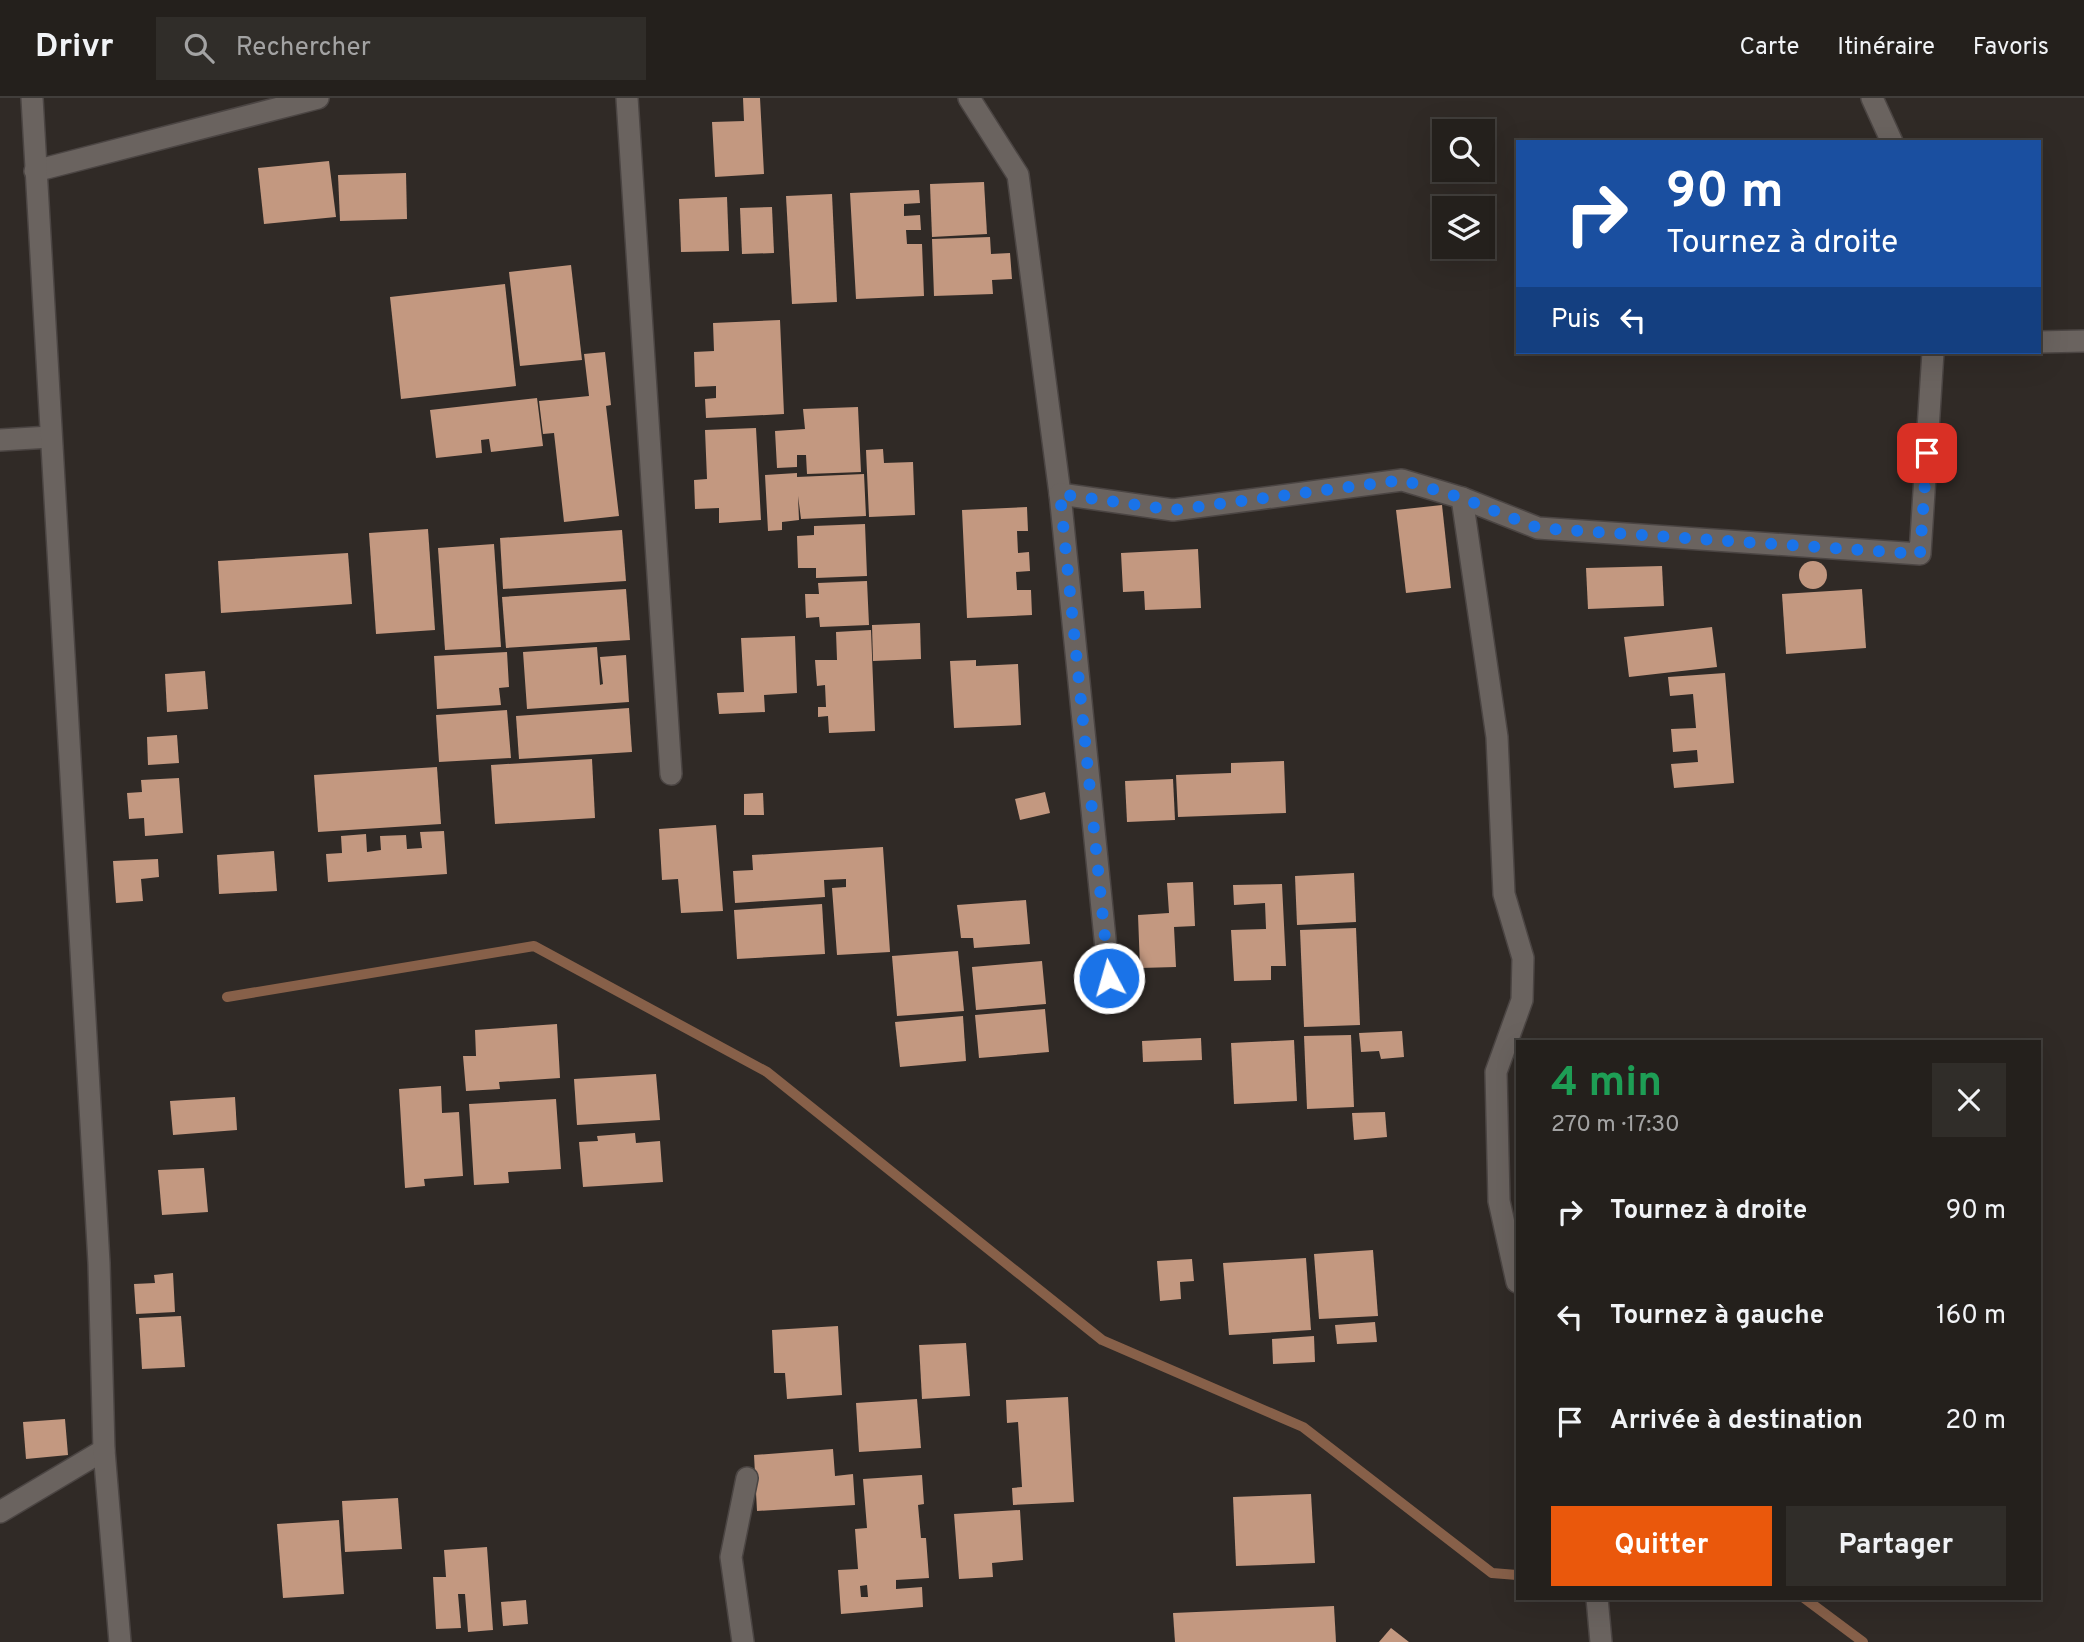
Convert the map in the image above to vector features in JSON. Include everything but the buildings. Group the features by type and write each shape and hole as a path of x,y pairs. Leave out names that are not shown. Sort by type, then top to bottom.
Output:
{"street":[{"path":"32,98 99,1264 104,1450 120,1642"},
{"path":"35,171 318,98"},
{"path":"627,98 671,774"},
{"path":"969,98 1017,176 1060,494 1109,978"},
{"path":"1872,98 1891,140"},
{"path":"2041,342 2084,341"},
{"path":"1060,494 1173,510 1402,480 1462,498 1538,528 1920,554 1933,354"},
{"path":"0,440 50,437"},
{"path":"1462,498 1497,737 1504,894 1523,958 1522,1000 1496,1072 1499,1201 1516,1278"},
{"path":"0,1511 104,1450"},
{"path":"743,1642 731,1557 747,1478"},
{"path":"1597,1600 1601,1642"}],"waterway":[{"path":"227,997 534,946 767,1072 1102,1340 1303,1427 1492,1573 1516,1575"},
{"path":"1807,1600 1863,1642"}],"route":[{"path":"1109,978 1060,494 1173,510 1402,480 1462,498 1538,528 1920,554 1927,453"}]}
